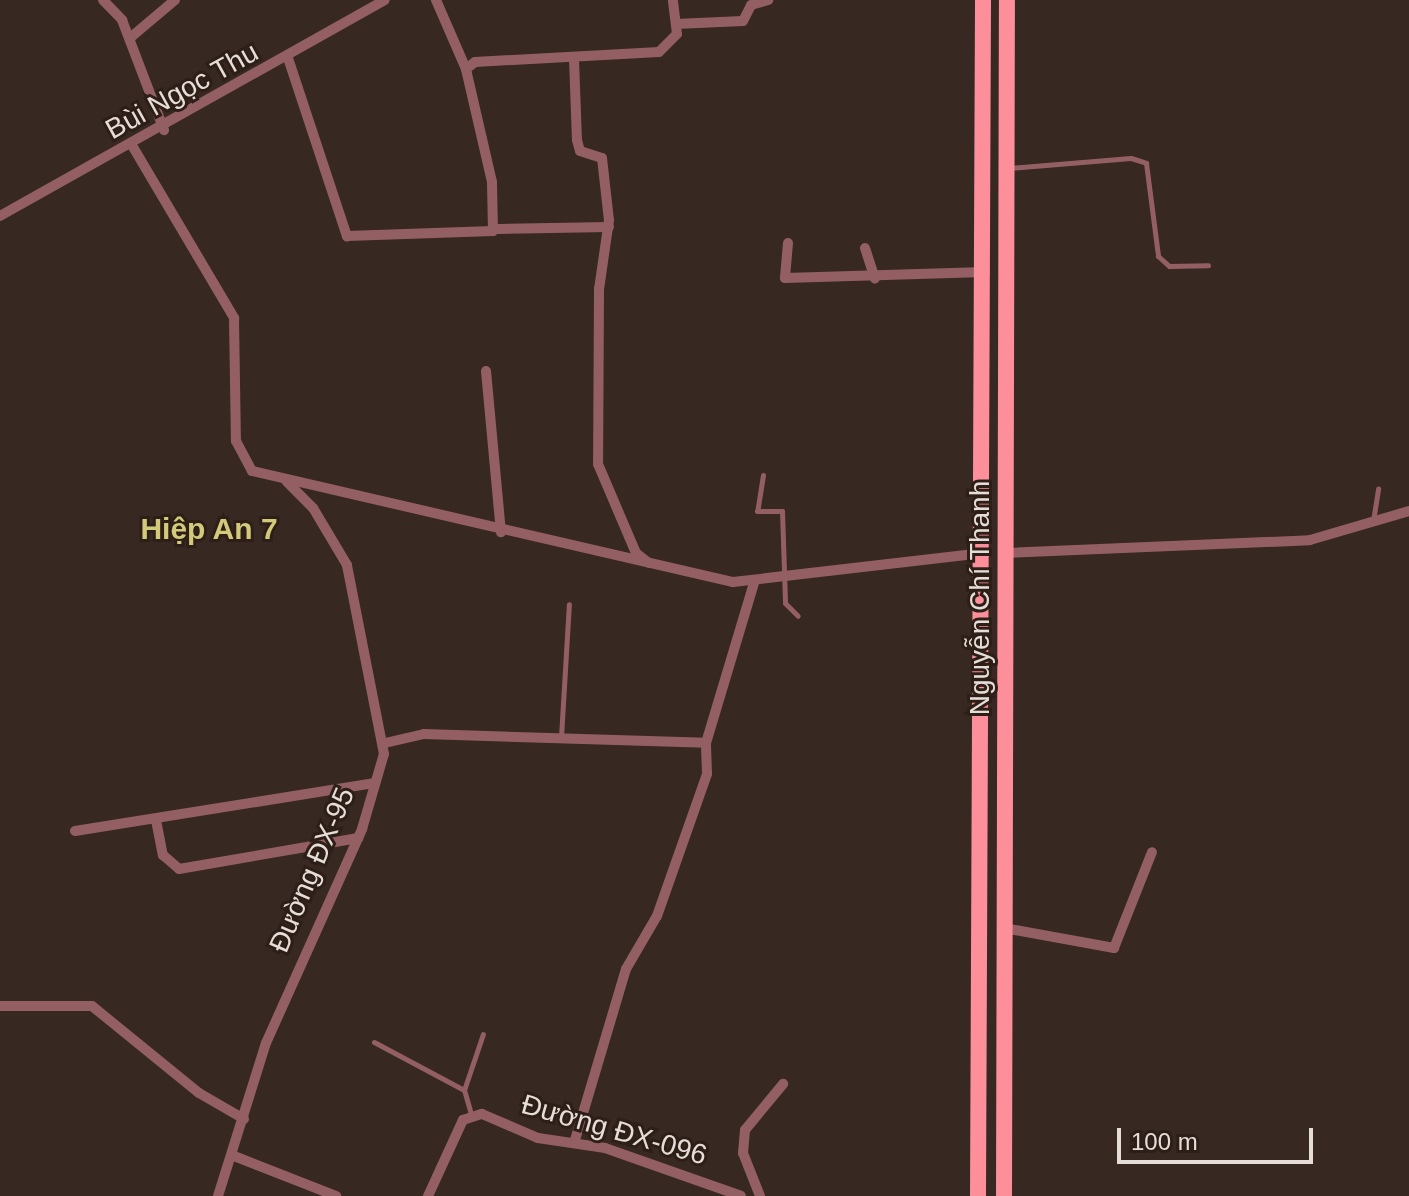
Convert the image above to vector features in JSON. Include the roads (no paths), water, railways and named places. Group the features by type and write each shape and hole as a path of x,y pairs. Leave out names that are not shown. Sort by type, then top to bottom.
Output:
{"main road":[{"name":"Nguyễn Chí Thanh","path":"978,1196 985,553 983,0"},
{"name":"Nguyễn Chí Thanh","path":"1004,1196 1004,169 1007,0"},
{"path":"983,39 1005,40"},
{"path":"985,272 1005,270"},
{"path":"985,553 1005,553"}],"street":[{"path":"103,0 130,38 164,130"},
{"path":"130,38 175,0"},
{"name":"Bùi Ngọc Thu","path":"0,216 164,130 385,0"},
{"path":"436,0 466,69 498,229"},
{"path":"466,69 475,62 659,52 670,48 676,24 673,0"},
{"path":"676,24 743,21 751,5 768,0"},
{"path":"288,58 347,236 609,227"},
{"path":"574,59 577,140 580,151 602,158 609,227 599,289 598,464 636,553 650,564"},
{"name":"Đường ĐX-95","path":"133,147 234,318 236,441 244,463 286,481 501,532 754,583 985,553"},
{"path":"788,243 785,278 875,278 985,272"},
{"path":"865,248 875,278"},
{"path":"486,371 501,532"},
{"name":"Đường ĐX-95","path":"218,1196 234,1156 271,1030 358,838 385,743 347,565 313,508 286,481"},
{"path":"1005,553 1310,540 1409,511"},
{"path":"575,1140 626,969 657,916 707,774 706,743 754,583"},
{"path":"385,743 424,734 561,742 706,743"},
{"path":"75,831 375,783"},
{"path":"156,820 163,855 179,869 358,838"},
{"path":"1004,928 1114,948 1152,852"},
{"path":"0,1006 92,1006 199,1093 244,1119"},
{"path":"760,1196 743,1153 745,1130 783,1084"},
{"path":"428,1196 471,1114"},
{"name":"Đường ĐX-096","path":"471,1114 538,1138 575,1140 741,1196"},
{"path":"234,1156 336,1196"}],"lane":[{"path":"1004,169 1139,160 1146,163 1162,262 1208,265"},
{"path":"763,475 757,511 782,511 787,577 785,603 798,616"},
{"path":"1373,522 1378,488"},
{"path":"561,742 569,604"},
{"path":"471,1114 464,1090 483,1034"},
{"path":"374,1042 464,1090"}],"district":[{"name":"Hiệp An 7","path":"209,529"}]}
